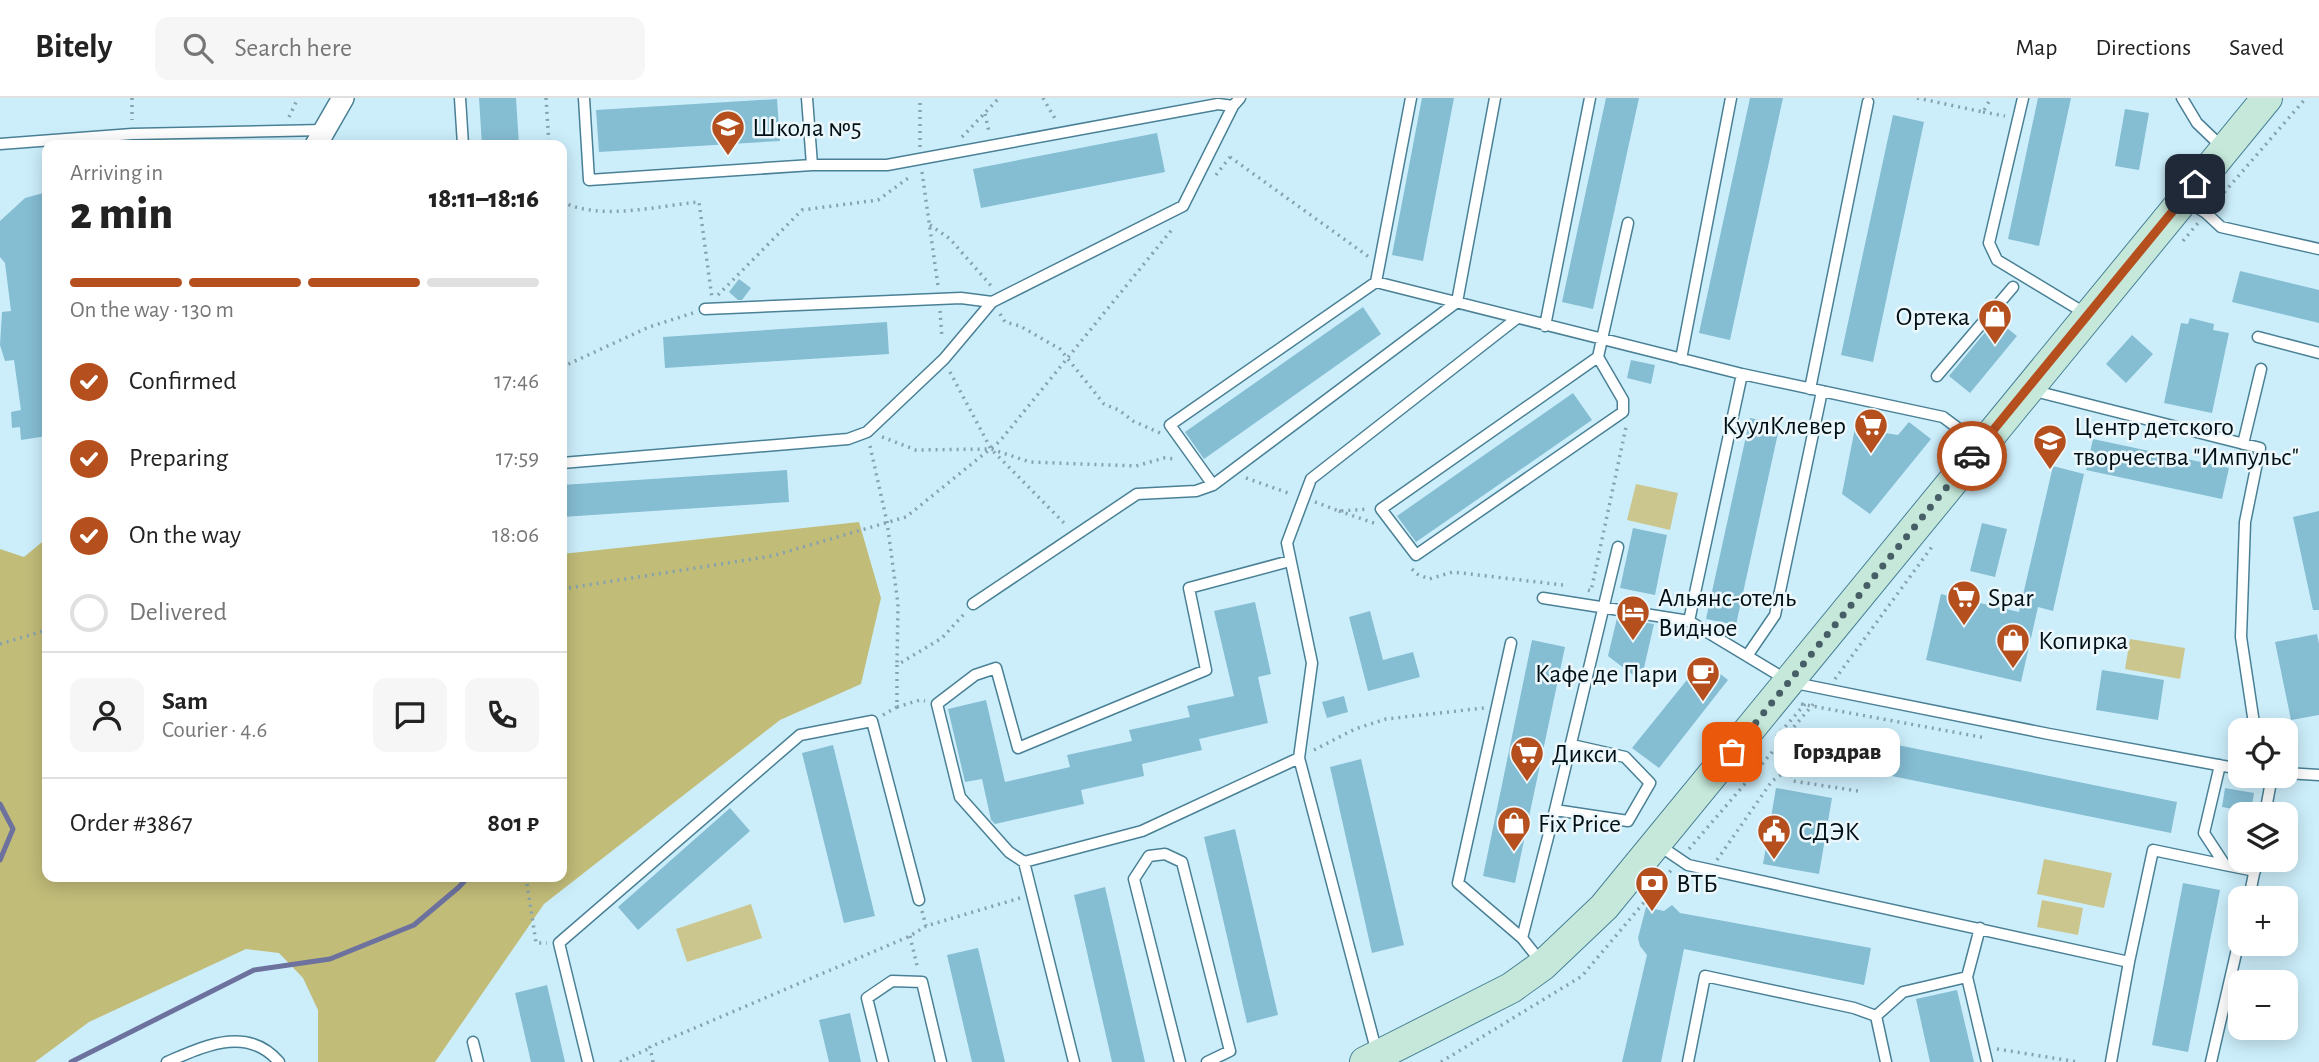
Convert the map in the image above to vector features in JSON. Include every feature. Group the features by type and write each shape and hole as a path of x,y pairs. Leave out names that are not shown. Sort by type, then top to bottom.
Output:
{"main road":[{"path":"1371,1059 1511,988 1543,965 1604,907 1657,844 1797,693 1981,445 2267,98"}],"street":[{"path":"320,138 343,98"}],"lane":[{"path":"460,98 463,140"},
{"path":"584,98 589,180 812,165 887,165 1237,102"},
{"path":"807,98 812,165"},
{"path":"1213,485 1170,425 1376,282 1410,98"},
{"path":"973,604 1137,494 1196,491 1213,485 1457,302 1495,98"},
{"path":"1545,326 1590,98"},
{"path":"1681,359 1731,98"},
{"path":"2023,98 1989,243 1997,260 2088,315"},
{"path":"2182,98 2197,123 2224,149"},
{"path":"567,463 848,439 867,432 944,359 992,302 1183,206 1237,102"},
{"path":"1810,389 1868,102"},
{"path":"53,140 132,134 320,138"},
{"path":"0,144 42,141"},
{"path":"2183,199 2206,213 2221,227 2319,249"},
{"path":"1598,357 1623,400 1623,412 1416,555 1381,509 1598,357 1628,223"},
{"path":"1376,282 1742,374 1943,417 1981,445"},
{"path":"1937,376 2014,287"},
{"path":"705,309 961,298 992,302"},
{"path":"1371,1059 1299,758 1312,663 1287,543 1311,479 1516,319"},
{"path":"2258,337 2319,353"},
{"path":"2244,444 2261,369"},
{"path":"1689,621 1742,374"},
{"path":"2028,389 2260,448 2245,522 2241,636 2253,718"},
{"path":"1747,656 1775,615 1822,391"},
{"path":"1522,938 1572,745 1618,547"},
{"path":"1074,1062 1024,862 1009,852 960,797 937,704 975,675 996,668 1018,748 1206,670 1189,588 1290,561"},
{"path":"1543,598 1689,621 1747,656 1797,693 2228,767"},
{"path":"1511,643 1458,883 1522,938 1543,965"},
{"path":"587,1062 559,943 800,734 872,721 919,900"},
{"path":"1555,810 1628,821 1650,783 1625,757 1572,745"},
{"path":"1024,862 1142,831 1299,758"},
{"path":"2220,765 2204,833 2225,865"},
{"path":"2298,774 2319,775"},
{"path":"1657,844 1688,864 2129,962"},
{"path":"2110,1062 2153,850 2228,866"},
{"path":"1180,1062 1134,879 1149,856 1166,854 1182,862 1230,1051 1207,1062"},
{"path":"1994,931 1998,917"},
{"path":"1980,928 1967,976 1987,1062"},
{"path":"2211,1062 2235,956"},
{"path":"1688,1062 1705,976 1854,1008 1877,1016"},
{"path":"1877,1016 1903,992 1967,976"},
{"path":"883,1062 867,998 892,981 922,982 941,1062"},
{"path":"1877,1016 1886,1062"},
{"path":"167,1062 202,1047 230,1041 261,1045 279,1062"},
{"path":"473,1042 478,1062"}],"path":[{"path":"132,98 132,134"},
{"path":"546,98 549,140"},
{"path":"957,142 999,98"},
{"path":"1043,98 1063,133"},
{"path":"1917,98 2018,119"},
{"path":"1983,111 1991,98"},
{"path":"985,114 991,146"},
{"path":"1214,146 1379,264"},
{"path":"1213,178 1230,158"},
{"path":"567,204 601,212 699,202 712,302 802,210 878,200 921,168"},
{"path":"567,588 772,556 906,517 1000,441 1179,220"},
{"path":"929,224 950,239 994,289 992,302 1006,322 1020,326 1060,349 1104,404 1154,431 1179,437"},
{"path":"567,366 649,327 705,309"},
{"path":"1580,589 1591,591 1626,424 1623,412"},
{"path":"867,432 887,522 898,604 897,708"},
{"path":"867,432 916,450 991,449 1030,462 1136,466 1164,458 1195,460"},
{"path":"1339,511 1376,524"},
{"path":"1409,564 1417,575 1429,579 1453,572 1569,586"},
{"path":"897,665 942,638 973,604"},
{"path":"0,644 42,631"},
{"path":"1797,693 1777,736 1793,781 1858,790"},
{"path":"872,721 920,700"},
{"path":"1299,758 1355,729 1386,719 1497,707"},
{"path":"1710,869 1772,781 1789,769"},
{"path":"527,882 536,943 559,943"},
{"path":"620,1062 910,936 926,926 1033,894"},
{"path":"910,936 922,982"},
{"path":"1983,1046 2078,1062"},
{"path":"650,1048 653,1062"}],"shaded area":[{"path":"1636,484 1678,493 1670,530 1627,520"},
{"path":"859,522 881,598 861,684 780,720 544,904 435,1062 318,1062 318,1010 303,978 279,953 246,949 89,1022 35,1062 0,1062 0,549 24,557 42,542 42,882 567,882 567,553"},
{"path":"2130,639 2185,648 2180,679 2125,669"},
{"path":"2044,859 2112,873 2104,908 2037,894"},
{"path":"2042,900 2083,908 2078,935 2037,927"},
{"path":"751,904 762,938 687,962 676,929"}],"building":[{"path":"479,98 516,98 519,140 482,140"},
{"path":"1422,98 1454,98 1423,261 1392,255"},
{"path":"1606,98 1639,98 1593,309 1562,302"},
{"path":"1750,98 1783,98 1730,340 1699,333"},
{"path":"2038,98 2071,98 2039,246 2008,239"},
{"path":"777,99 780,141 599,152 596,110"},
{"path":"2125,109 2149,113 2139,170 2115,166"},
{"path":"1893,115 1924,122 1873,362 1841,355"},
{"path":"1157,133 1165,172 981,208 973,169"},
{"path":"42,193 42,437 21,440 20,427 12,428 11,412 21,410 14,360 5,361 0,345 2,312 11,311 5,263 0,257 0,221 25,198"},
{"path":"2240,271 2319,290 2319,323 2232,302"},
{"path":"739,279 751,288 742,300 729,292"},
{"path":"1363,307 1381,334 1204,459 1185,432"},
{"path":"2190,318 2214,324 2213,330 2229,333 2212,413 2164,403 2181,323 2188,324"},
{"path":"1996,319 2017,336 1970,393 1949,376"},
{"path":"887,322 889,354 665,368 663,337"},
{"path":"2132,335 2153,354 2126,383 2106,364"},
{"path":"1631,360 1655,365 1651,384 1627,378"},
{"path":"1573,393 1592,420 1416,542 1397,516"},
{"path":"1750,418 1780,424 1736,625 1706,619"},
{"path":"1909,422 1931,439 1870,514 1842,494 1855,428 1898,435"},
{"path":"2093,439 2229,468 2222,499 2086,470"},
{"path":"2053,466 2084,474 2053,611 2038,607 2021,682 1926,660 1941,594 2019,612"},
{"path":"787,470 789,502 567,517 567,485"},
{"path":"2319,511 2319,610 2313,610 2293,517"},
{"path":"1982,523 2007,529 1995,577 1970,571"},
{"path":"1633,528 1667,535 1655,595 1620,588"},
{"path":"1255,602 1271,674 1258,677 1268,723 1199,739 1202,750 1142,764 1144,776 1081,790 1084,804 995,824 991,820 982,779 965,782 948,709 986,700 1005,782 1070,767 1067,755 1132,741 1129,730 1190,717 1187,706 1234,696 1214,611"},
{"path":"1370,611 1383,660 1413,652 1420,677 1368,691 1349,617"},
{"path":"1617,618 1654,624 1641,681 1608,656"},
{"path":"2317,634 2319,715 2291,718 2275,642"},
{"path":"1532,640 1565,647 1515,883 1483,876"},
{"path":"1703,660 1728,680 1659,768 1632,748"},
{"path":"2102,670 2164,680 2158,720 2096,710"},
{"path":"1344,696 1348,712 1327,718 1322,702"},
{"path":"1834,732 2177,802 2171,833 1828,763"},
{"path":"833,745 875,916 844,923 802,753"},
{"path":"1361,759 1404,945 1372,953 1330,767"},
{"path":"1776,788 1832,798 1819,874 1763,864"},
{"path":"2225,788 2254,793 2253,802 2228,802 2228,808 2222,807"},
{"path":"730,808 750,831 638,930 618,907"},
{"path":"1235,829 1278,1015 1247,1023 1204,837"},
{"path":"2183,883 2220,890 2188,1052 2152,1045"},
{"path":"1105,887 1145,1062 1112,1062 1074,895"},
{"path":"1672,905 1680,913 1871,948 1864,985 1684,949 1661,1062 1622,1062 1647,955 1638,938 1646,907 1664,911"},
{"path":"978,948 1005,1062 972,1062 947,955"},
{"path":"547,985 565,1062 531,1062 515,993"},
{"path":"1957,990 1974,1062 1930,1062 1916,999"},
{"path":"850,1013 861,1062 829,1062 819,1020"}],"waterway":[{"path":"0,804 13,829 0,860"},
{"path":"71,1062 254,970 330,959 414,925 464,882"}],"way so far":[{"path":"1732,752 1972,456"}],"place":[{"name":"Школа №5","path":"728,157"},
{"name":"Ортека","path":"1995,346"},
{"name":"КуулКлевер","path":"1871,455"},
{"name":"Центр детского творчества \"Импульс\"","path":"2050,471"},
{"name":"Spar","path":"1964,627"},
{"name":"Альянс-отель Видное","path":"1633,642"},
{"name":"Копирка","path":"2013,670"},
{"name":"Кафе де Пари","path":"1703,703"},
{"name":"Горздрав","path":"1732,752"},
{"name":"Дикси","path":"1527,783"},
{"name":"Fix Price","path":"1514,853"},
{"name":"СДЭК","path":"1774,861"},
{"name":"ВТБ","path":"1652,913"}],"route":[{"path":"1972,456 2195,184"}]}
